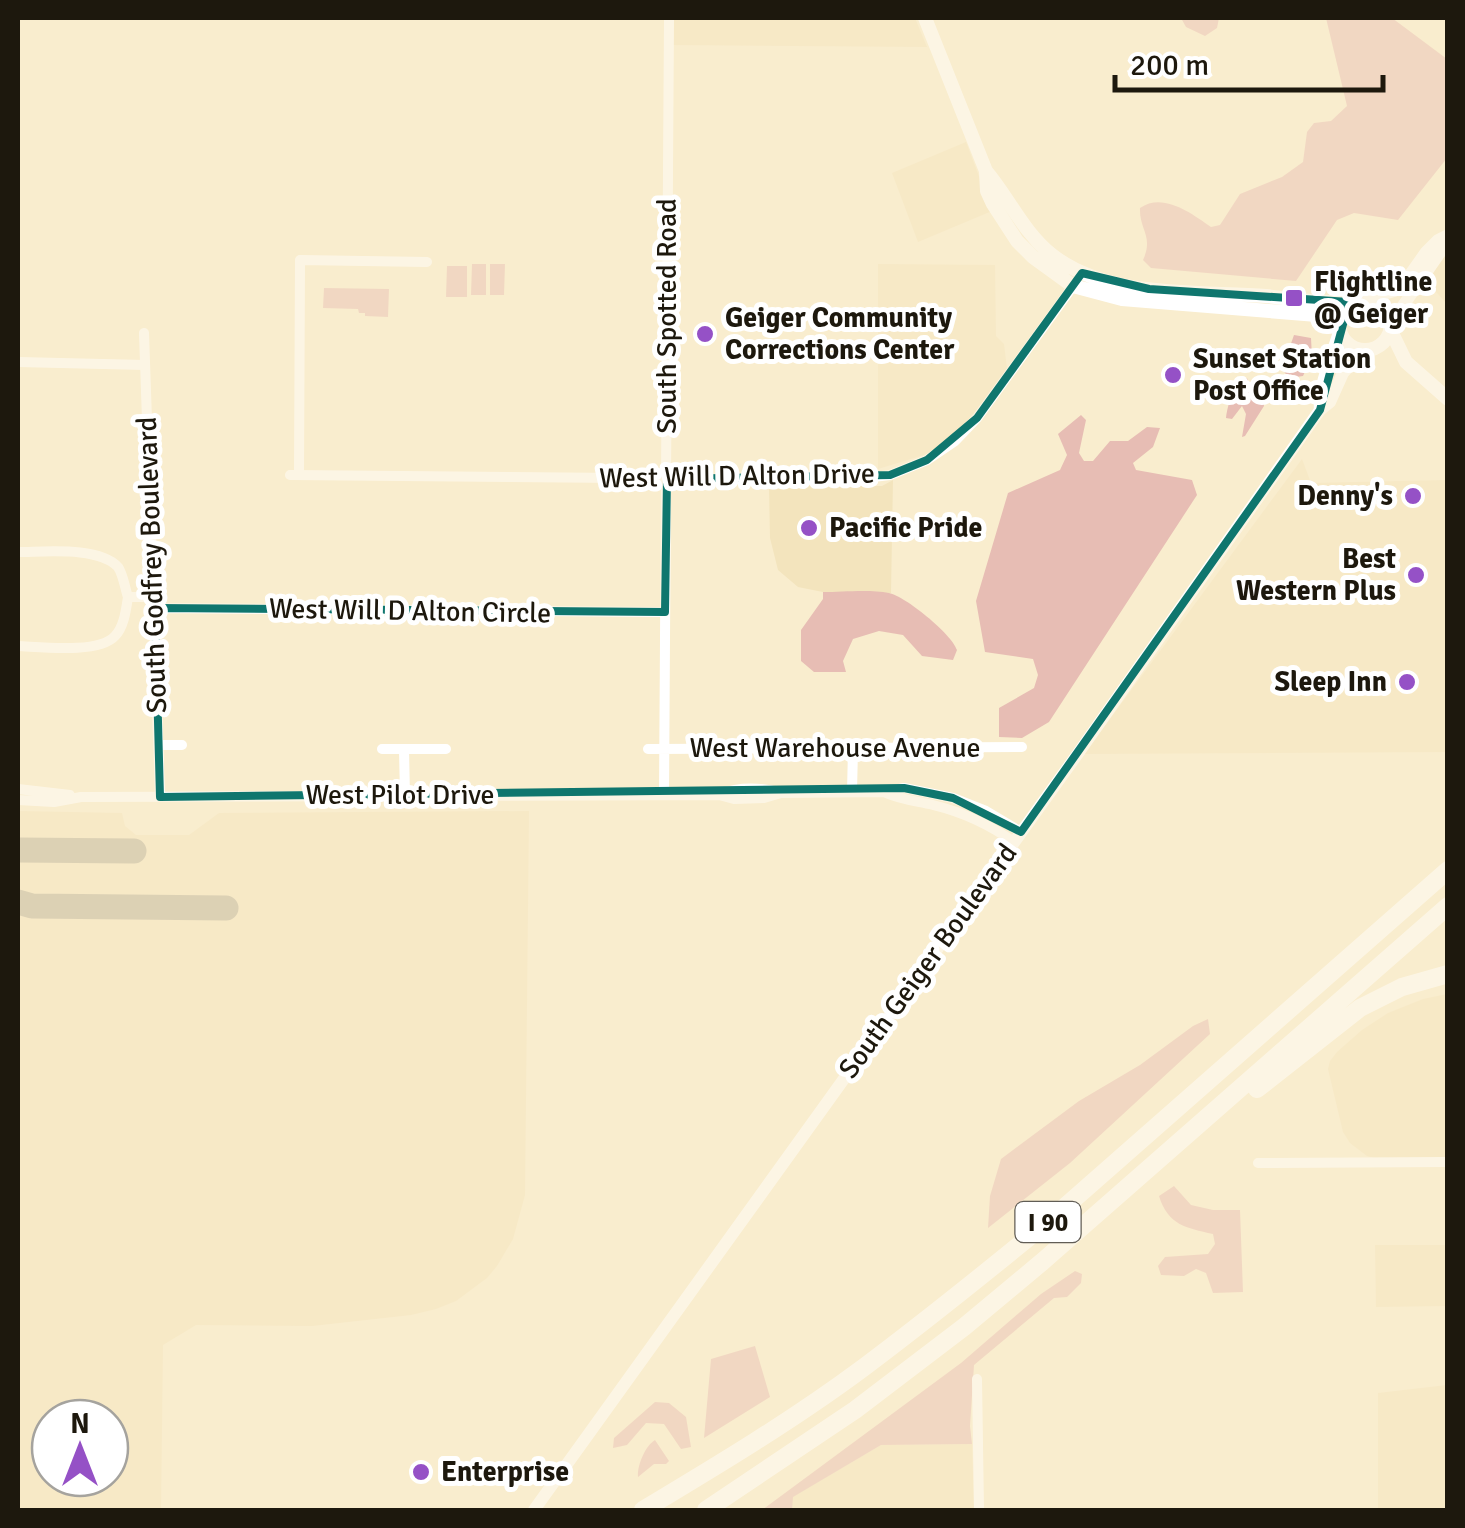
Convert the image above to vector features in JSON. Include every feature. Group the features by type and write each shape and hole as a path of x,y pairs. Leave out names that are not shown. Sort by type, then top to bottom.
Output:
{"highway":[{"path":"1422,893 1448,858"},
{"name":"I 90","path":"644,1510 860,1370 999,1262 1448,870"},
{"name":"I 90","path":"706,1510 855,1410 964,1327 1448,906"},
{"path":"1220,1106 1253,1092 1332,1028 1370,1003 1402,987 1448,974"}],"main road":[{"path":"925,18 986,171 987,191 1017,240 1033,257 1122,300 1317,315 1339,330 1349,345 1406,362 1448,399"},
{"path":"1078,279 1314,303 1369,298 1388,312 1406,362"},
{"path":"1339,330 1340,315 1350,302"},
{"path":"1369,350 1381,345 1391,326"}],"street":[{"name":"South Spotted Road","path":"664,795 669,18"},
{"path":"1369,298 1402,286 1426,252 1438,240 1448,238"},
{"path":"1391,326 1448,238"},
{"name":"West Will D Alton Drive","path":"427,262 300,260 294,475 848,480 890,474 927,460 955,441 977,418 1078,279"},
{"name":"South Geiger Boulevard","path":"1320,410 1319,398 1339,330"},
{"name":"South Godfrey Boulevard","path":"144,333 160,797"},
{"name":"South Geiger Boulevard","path":"534,1510 1320,410 1330,402 1342,373 1369,350"},
{"path":"18,362 145,364"},
{"path":"18,552 104,557 120,569 128,597 117,635 103,645 18,646"},
{"name":"West Will D Alton Circle","path":"128,597 154,602 665,612"},
{"path":"159,745 182,745"},
{"name":"West Warehouse Avenue","path":"648,749 1022,748"},
{"path":"382,749 446,749"},
{"path":"852,792 853,749"},
{"path":"404,750 406,795"},
{"name":"West Pilot Drive","path":"18,789 81,797 719,795 734,799 904,788 953,798 986,810 1017,837"},
{"name":"West Pilot Drive","path":"18,800 54,802 81,797"},
{"path":"1258,1163 1448,1162"},
{"path":"977,1379 979,1510"}],"highlighted area":[{"path":"1082,273 1149,289 1349,302 1320,410 1021,832 953,798 904,788 160,797 155,608 665,612 667,479 890,475 927,460 977,418"}],"shaded area":[{"path":"672,18 915,18 927,47 672,45"},
{"path":"1181,18 1219,18 1217,28 1205,36 1186,27"},
{"path":"1326,18 1392,18 1447,59 1447,158 1398,220 1354,213 1337,220 1296,281 1151,268 1143,260 1147,239 1140,208 1167,203 1211,227 1220,225 1240,194 1282,177 1303,162 1307,132 1314,123 1331,121 1347,106"},
{"path":"966,142 992,211 918,242 892,173"},
{"path":"1447,253 1447,304 1427,282"},
{"path":"472,264 486,264 486,295 471,295"},
{"path":"490,264 505,264 504,295 490,295"},
{"path":"878,264 995,265 996,336 1004,344 1007,369 959,430 936,449 878,469"},
{"path":"447,266 467,266 467,297 446,297"},
{"path":"324,288 389,289 388,317 365,316 358,309 323,308"},
{"path":"1294,335 1311,338 1312,357 1303,376 1289,378 1282,369"},
{"path":"1247,378 1252,393 1263,399 1264,406 1242,437 1246,414 1242,406 1232,419 1226,418 1235,390"},
{"path":"1081,415 1086,420 1079,453 1084,461 1093,461 1110,441 1128,441 1147,427 1160,428 1153,447 1133,463 1136,470 1192,480 1197,495 1049,722 1022,738 999,737 999,708 1034,688 1038,675 1033,659 985,652 976,601 1008,493 1060,470 1067,455 1058,434"},
{"path":"1302,459 1311,483 1447,480 1447,752 1084,754"},
{"path":"893,480 891,593 823,592 798,587 778,570 770,538 769,485 882,486"},
{"path":"873,591 896,596 947,635 957,650 953,660 922,656 903,635 879,631 853,639 843,661 846,672 814,672 801,661 801,630 823,599 823,592"},
{"path":"18,811 122,813 125,826 136,835 189,835 219,813 529,811 525,1195 513,1239 487,1278 456,1301 436,1309 312,1326 196,1325 163,1345 161,1510 18,1510"},
{"path":"1447,994 1447,1159 1367,1156 1343,1132 1328,1069 1330,1061 1362,1030 1388,1013"},
{"path":"1208,1019 1210,1034 1070,1163 988,1228 990,1196 1001,1159 1079,1101"},
{"path":"1174,1186 1191,1205 1240,1210 1243,1292 1213,1293 1206,1273 1196,1269 1184,1276 1161,1275 1158,1266 1165,1257 1208,1254 1215,1244 1213,1234 1186,1227 1167,1213 1159,1196"},
{"path":"1375,1245 1447,1245 1447,1306 1376,1307"},
{"path":"1075,1271 1082,1274 1081,1283 1067,1297 1054,1298 974,1365 972,1444 881,1445 793,1497 792,1510 762,1510 961,1363 1041,1294"},
{"path":"755,1346 770,1397 704,1438 711,1359"},
{"path":"1447,1385 1447,1510 1378,1510 1378,1393"},
{"path":"655,1402 669,1403 686,1417 691,1447 681,1449 664,1424 646,1423 627,1445 613,1448 614,1438"},
{"path":"655,1440 669,1461 654,1464 638,1477 642,1457"},
{"path":"972,1444 974,1510 792,1510 792,1497 881,1445"}],"taxiway":[{"path":"18,850 134,851"},
{"path":"18,902 32,906 226,908"}],"place":[{"name":"Flightline @ Geiger","path":"1294,298"},
{"name":"Geiger Community Corrections Center","path":"705,334"},
{"name":"Sunset Station Post Office","path":"1173,375"},
{"name":"Denny's","path":"1413,496"},
{"name":"Pacific Pride","path":"809,528"},
{"name":"Best Western Plus","path":"1416,575"},
{"name":"Sleep Inn","path":"1407,682"},
{"name":"Enterprise","path":"421,1472"}]}
